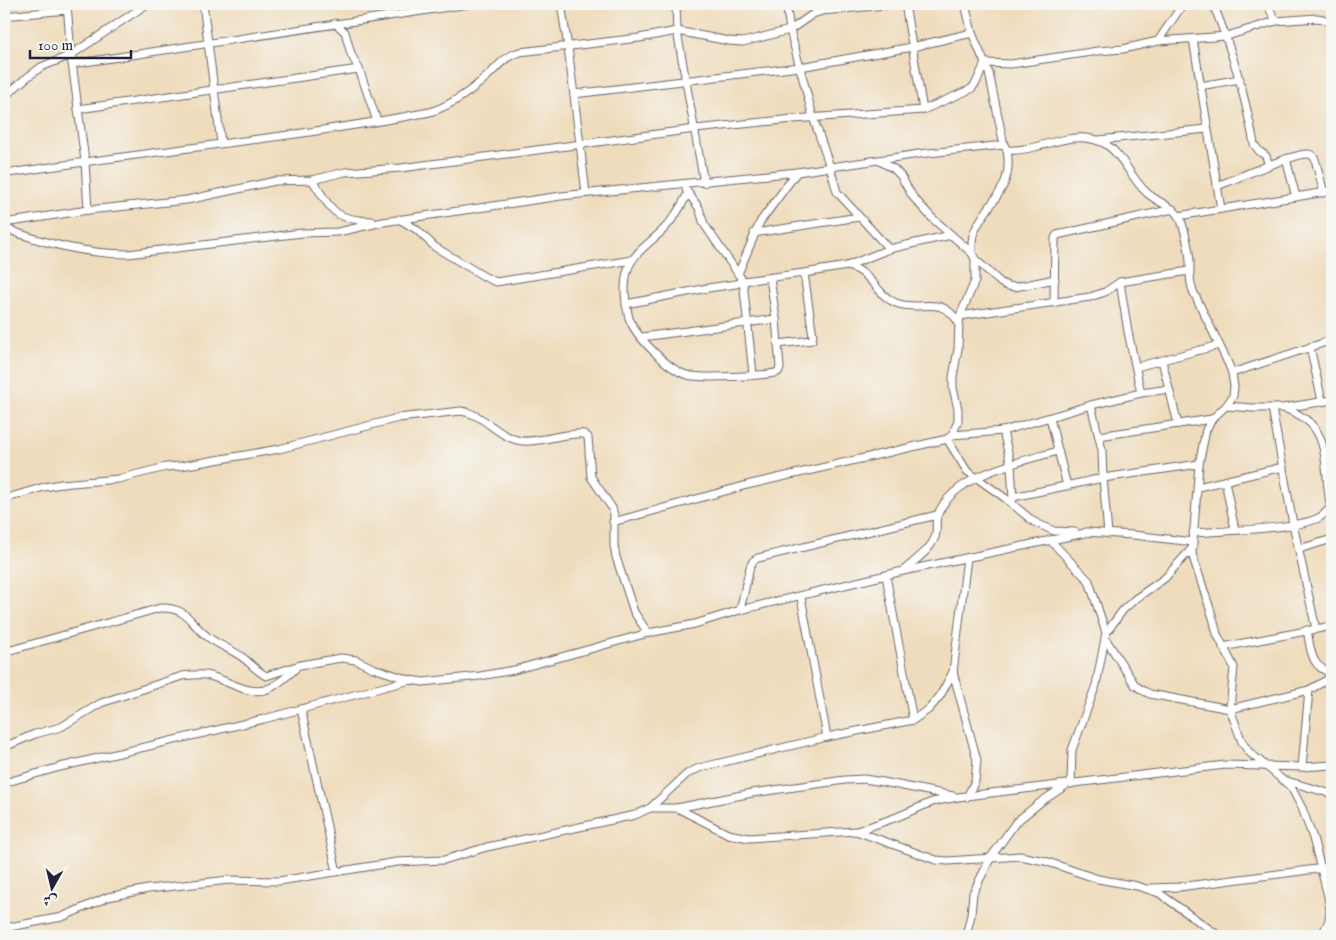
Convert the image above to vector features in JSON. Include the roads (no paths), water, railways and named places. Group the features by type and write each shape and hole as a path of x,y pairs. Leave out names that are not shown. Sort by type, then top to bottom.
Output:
{"street":[{"path":"4,98 25,79 41,68 71,55 147,4"},
{"path":"204,4 221,143"},
{"path":"72,64 468,4"},
{"path":"561,4 586,193"},
{"path":"676,4 677,31 696,129 704,183"},
{"path":"786,4 790,30 813,117 837,192 889,248"},
{"path":"4,174 430,112 441,108 484,80 511,55 677,31 729,42 743,42 790,30 813,14 822,11 895,4"},
{"path":"905,4 923,110"},
{"path":"950,437 958,421 958,409 952,376 958,349 959,320 975,281 972,240 974,231 1006,183 1009,162 986,63 972,33 965,4"},
{"path":"1158,42 1183,4"},
{"path":"1213,4 1227,36 1240,78 1254,144 1266,156 1269,166"},
{"path":"1267,4 1276,21"},
{"path":"4,16 67,7 72,64 85,161 88,210"},
{"path":"986,63 1011,64 1098,50 1123,49 1158,42 1227,36 1276,21 1317,18 1332,24"},
{"path":"335,23 345,32 351,54 359,69 377,121"},
{"path":"574,94 800,67 912,47 972,33"},
{"path":"1193,39 1221,209"},
{"path":"4,223 88,210 187,200 275,181 312,180 345,172 401,168 696,129 813,117 923,110 971,89 986,63"},
{"path":"78,109 359,69"},
{"path":"1200,86 1240,78"},
{"path":"4,228 33,238 101,254 128,254 302,233 338,232 399,219 586,193 704,183 880,161 919,154 1005,148 1029,149 1058,140 1072,138 1097,140 1207,129"},
{"path":"1097,140 1107,145 1119,156 1145,191 1161,204 1173,209 1178,216 1190,261 1189,271 1193,291 1232,373 1233,396 1226,406 1212,419 1206,430 1199,464 1192,554 1217,634 1234,667 1230,709 1242,742 1249,752 1291,787 1302,808 1313,838 1322,870 1330,911 1329,920 1320,936"},
{"path":"1217,186 1286,159 1308,154 1313,156 1324,193"},
{"path":"1286,159 1296,197"},
{"path":"880,161 900,175 913,197 1001,283 1015,287 1055,279"},
{"path":"738,274 760,222 796,172"},
{"path":"312,180 337,215 355,220 383,222"},
{"path":"681,184 699,208 704,224 743,281 753,374"},
{"path":"1178,216 1332,191"},
{"path":"688,193 674,218 632,260 626,278 626,304 634,328 642,337 671,367 686,375 702,378 778,372 780,368 776,319 770,278"},
{"path":"1054,303 1055,238 1057,235 1173,209"},
{"path":"754,233 859,217"},
{"path":"399,219 416,229 435,247 496,282 632,260"},
{"path":"626,304 736,284 743,281 847,266 889,248 951,235"},
{"path":"847,266 858,270 890,300 908,306 937,306 946,308 959,320"},
{"path":"959,320 1098,295 1120,282 1189,271"},
{"path":"778,344 812,340 804,273"},
{"path":"1120,282 1141,393"},
{"path":"642,337 776,319"},
{"path":"1232,373 1332,340"},
{"path":"1136,367 1219,345"},
{"path":"1310,347 1322,401"},
{"path":"1162,361 1178,424"},
{"path":"613,522 747,485 950,437 1003,431 1091,405 1141,393 1169,389"},
{"path":"1226,406 1283,408 1332,400"},
{"path":"1091,405 1103,457 1108,534"},
{"path":"1272,408 1293,524 1316,629"},
{"path":"1194,534 1293,524 1321,517 1332,508 1319,434 1306,418 1296,412 1283,408"},
{"path":"4,499 44,487 118,480 166,467 280,449 398,418 461,411 476,415 507,436 521,441 584,434 588,437 591,477 612,508 614,515 616,558 634,612 648,633"},
{"path":"1050,418 1067,486"},
{"path":"1099,436 1212,419"},
{"path":"1003,431 1011,465 1014,506"},
{"path":"950,437 967,471 1042,527 1054,531 1152,537 1193,545"},
{"path":"903,571 930,546 936,534 937,515 949,496 976,478 1058,451"},
{"path":"1013,497 1103,478 1199,464"},
{"path":"1198,487 1283,467"},
{"path":"1225,481 1236,530"},
{"path":"740,610 750,567 753,561 758,558 937,515"},
{"path":"4,652 160,608 171,608 189,617 210,639 242,657 266,676 300,666 342,658 356,660 373,668 410,680 430,682 514,670 648,633 695,624 740,610 801,597 903,571 1090,532"},
{"path":"1299,549 1332,539"},
{"path":"1050,540 1089,581 1106,636 1135,685 1150,694 1230,709 1309,690 1332,675"},
{"path":"966,936 971,915 973,893 991,857 1006,834 1021,818 1069,784 1072,750 1096,684 1106,636 1122,610 1165,578 1193,545"},
{"path":"4,928 62,917 108,897 148,890 229,880 279,880 396,862 444,860 487,847 635,815 650,808 687,774 699,768 827,737 913,720 929,709 940,696 953,672 967,558"},
{"path":"886,576 913,720"},
{"path":"801,597 827,737"},
{"path":"1223,647 1332,626"},
{"path":"1308,630 1313,659 1323,671 1332,675"},
{"path":"4,747 35,734 61,727 101,703 182,676 195,674 207,676 256,691 270,688 300,666"},
{"path":"953,672 977,760 975,781 967,797"},
{"path":"4,783 60,767 301,709 410,680"},
{"path":"1302,766 1309,690"},
{"path":"301,709 337,872"},
{"path":"650,808 676,808 845,780 873,781 958,797 967,797 1225,764 1302,766 1332,764"},
{"path":"1283,780 1332,794"},
{"path":"676,808 728,834 749,838 856,831 897,817 932,802 958,797"},
{"path":"856,831 936,860 948,861 991,857 1034,858 1098,879 1145,888 1159,893 1219,936"},
{"path":"1145,888 1179,887 1322,870 1332,867"}]}
